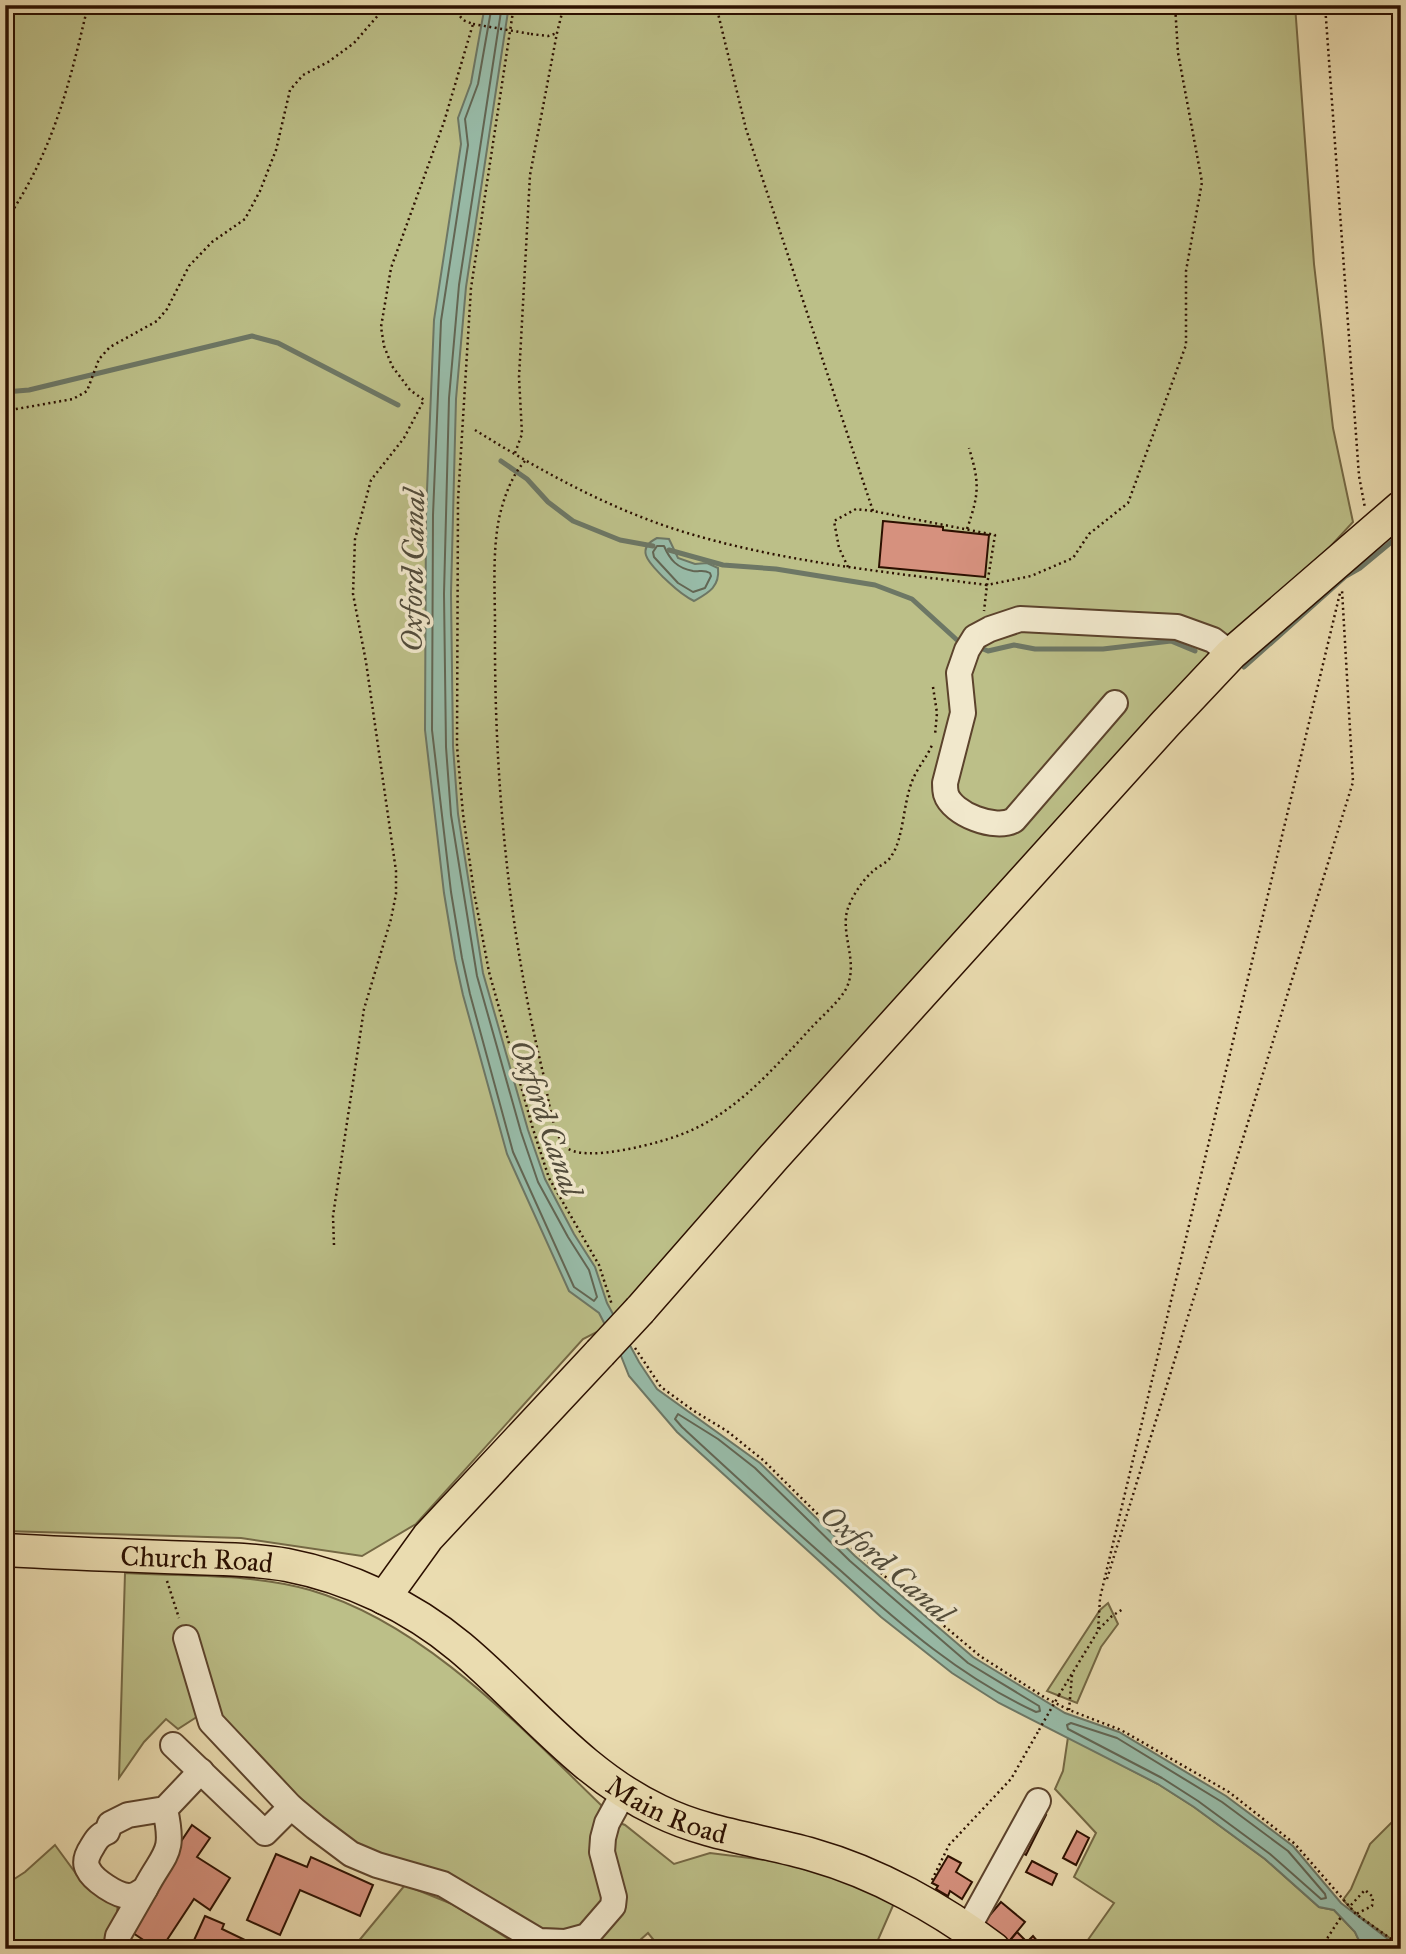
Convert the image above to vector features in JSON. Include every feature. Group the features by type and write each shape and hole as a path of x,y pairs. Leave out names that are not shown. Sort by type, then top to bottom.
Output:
{"main road":[{"path":"384,1598 428,1537 600,1353 628,1312 774,1157 1166,723 1231,654 1401,507"},
{"name":"Church Road","path":"5,1550 244,1560 286,1565 356,1585 384,1598"},
{"name":"Main Road","path":"384,1598 458,1645 570,1750 624,1792 660,1812 710,1831 832,1860 921,1902 994,1949"}],"lane":[{"path":"1115,703 1014,820 996,825 953,806 946,794 945,783 964,713 959,673 977,639 1020,619 1177,626 1213,640 1231,654"},
{"path":"186,1638 211,1722 291,1807 351,1854 377,1865 443,1884 539,1941 565,1942 587,1936 613,1906 614,1897 602,1852 603,1838 607,1823 624,1792"},
{"path":"173,1745 265,1833 291,1807"},
{"path":"145,1889 139,1894 129,1896 119,1894 96,1878 88,1869 86,1860 99,1835 107,1832 110,1824 128,1815 165,1809 201,1771"},
{"path":"967,1930 1038,1801"},
{"path":"116,1949 118,1936 170,1847 171,1835 165,1809"}],"path":[{"path":"5,222 48,146 62,110 88,5"},
{"path":"5,411 73,399 87,391 99,359 110,347 157,321 167,309 189,266 212,243 245,219 260,191 276,150 290,90 303,75 328,62 354,43 387,5"},
{"path":"451,5 463,20 473,24 548,36 557,33"},
{"path":"514,5 471,288 463,387 457,554 458,760 474,892 489,972 533,1129 549,1178 599,1265 610,1303 628,1312"},
{"path":"515,453 522,434 519,377 530,175 564,5"},
{"path":"716,5 746,129 873,511"},
{"path":"475,430 525,461 607,503 683,532 772,555 987,585 1031,576 1073,558 1090,534 1128,503 1186,345 1186,271 1202,182 1178,53 1175,5"},
{"path":"1325,5 1359,477 1369,533"},
{"path":"334,1245 333,1216 364,1009 396,894 396,871 383,779 353,594 355,538 372,480 404,438 424,400 410,390 392,366 384,346 381,327 391,268 444,122 473,24"},
{"path":"967,529 976,502 978,484 970,448"},
{"path":"525,461 512,478 500,515 496,552 495,672 502,822 532,1031 559,1135 566,1147 575,1153 600,1153 672,1138 712,1118 750,1092 781,1063 845,990 852,962 847,911 855,894 871,873 891,858 898,842 903,811 913,778 934,740 937,713 933,687"},
{"path":"848,567 839,548 834,521 856,509 995,535 983,619 977,639"},
{"path":"1098,1631 1100,1598 1342,583 1353,782 1100,1598"},
{"path":"635,1348 661,1387 727,1431 763,1460 857,1553 980,1656 1023,1685 1069,1710 1121,1730 1229,1792 1296,1844 1356,1914 1401,1945"},
{"path":"159,1557 186,1638"},
{"path":"921,1902 950,1844 1011,1779 1098,1631 1123,1609"},
{"path":"1069,1710 1073,1672"},
{"path":"1351,1905 1365,1890 1373,1897 1373,1906 1356,1914"},
{"path":"1325,1949 1328,1937 1341,1917"}],"green space":[{"path":"5,5 1295,5 1314,264 1333,428 1353,522 640,1310 583,1339 416,1524 362,1556 241,1538 5,1531"},
{"path":"125,1573 242,1578 310,1590 352,1605 392,1626 430,1651 503,1711 602,1806 596,1832 604,1900 583,1930 537,1928 378,1858 317,1821 206,1711 178,1729 166,1719 144,1742 119,1778"},
{"path":"1108,1603 1118,1624 1101,1647 1077,1703 1047,1691 1100,1610"},
{"path":"1068,1737 1158,1784 1194,1807 1265,1859 1319,1907 1334,1910 1355,1932 1363,1949 1112,1949 1085,1944 1114,1903 1074,1877 1096,1833 1055,1789 1063,1771"},
{"path":"1397,1817 1401,1818 1401,1946 1356,1914 1343,1900 1351,1889 1370,1844"},
{"path":"617,1822 625,1825 674,1864 710,1853 783,1862 807,1867 895,1901 874,1949 661,1949 648,1933 630,1949 599,1949 597,1944 622,1904 611,1869"},
{"path":"55,1845 77,1875 118,1901 115,1940 101,1949 5,1949 5,1885 25,1872"},
{"path":"405,1885 452,1904 525,1949 352,1949"}],"water":[{"path":"485,5 509,5 466,287 456,399 451,594 453,746 458,814 483,973 528,1130 545,1179 595,1267 607,1303 657,1389 760,1463 855,1556 973,1657 1065,1713 1119,1732 1226,1796 1293,1846 1341,1903 1401,1949 1363,1949 1355,1932 1334,1910 1319,1907 1265,1859 1194,1807 1158,1784 999,1703 952,1673 881,1617 677,1432 629,1376 599,1313 569,1291 507,1154 463,995 444,893 425,730 426,515 434,320 461,144 458,118 471,83"},
{"path":"657,538 669,539 678,558 695,564 707,563 718,568 717,580 712,589 694,601 671,584 654,568 645,552 646,547"}],"building":[{"path":"883,521 989,535 985,577 879,567"},
{"path":"1035,1809 1046,1815 1026,1855 1015,1849"},
{"path":"192,1825 210,1838 197,1857 230,1878 210,1910 194,1899 161,1949 157,1949 124,1927"},
{"path":"1077,1831 1089,1838 1076,1865 1063,1858"},
{"path":"276,1854 307,1867 311,1857 373,1885 360,1916 300,1890 280,1935 247,1920"},
{"path":"948,1856 961,1863 956,1872 972,1882 962,1899 950,1891 948,1896 936,1889 938,1886 932,1883"},
{"path":"1032,1861 1057,1874 1052,1885 1026,1872"},
{"path":"1001,1902 1025,1922 1007,1944 983,1923"},
{"path":"205,1916 224,1924 222,1929 245,1940 241,1949 190,1949"},
{"path":"1017,1932 1027,1942 1033,1936 1044,1949 1011,1949 1007,1944"}],"waterway":[{"path":"5,392 29,390 252,336 278,343 398,405"},
{"path":"501,461 527,479 548,502 573,521 620,540 653,546"},
{"path":"1244,667 1346,576 1360,568 1401,534"},
{"path":"669,550 723,565 776,569 875,585 912,599 957,640 963,642"},
{"path":"976,646 988,651 1014,645 1035,649 1103,649 1171,641 1195,651"}],"water label":[{"name":"Oxford Canal","path":"413,570"},
{"name":"Oxford Canal","path":"546,1118"},
{"name":"Oxford Canal","path":"887,1564"}]}
